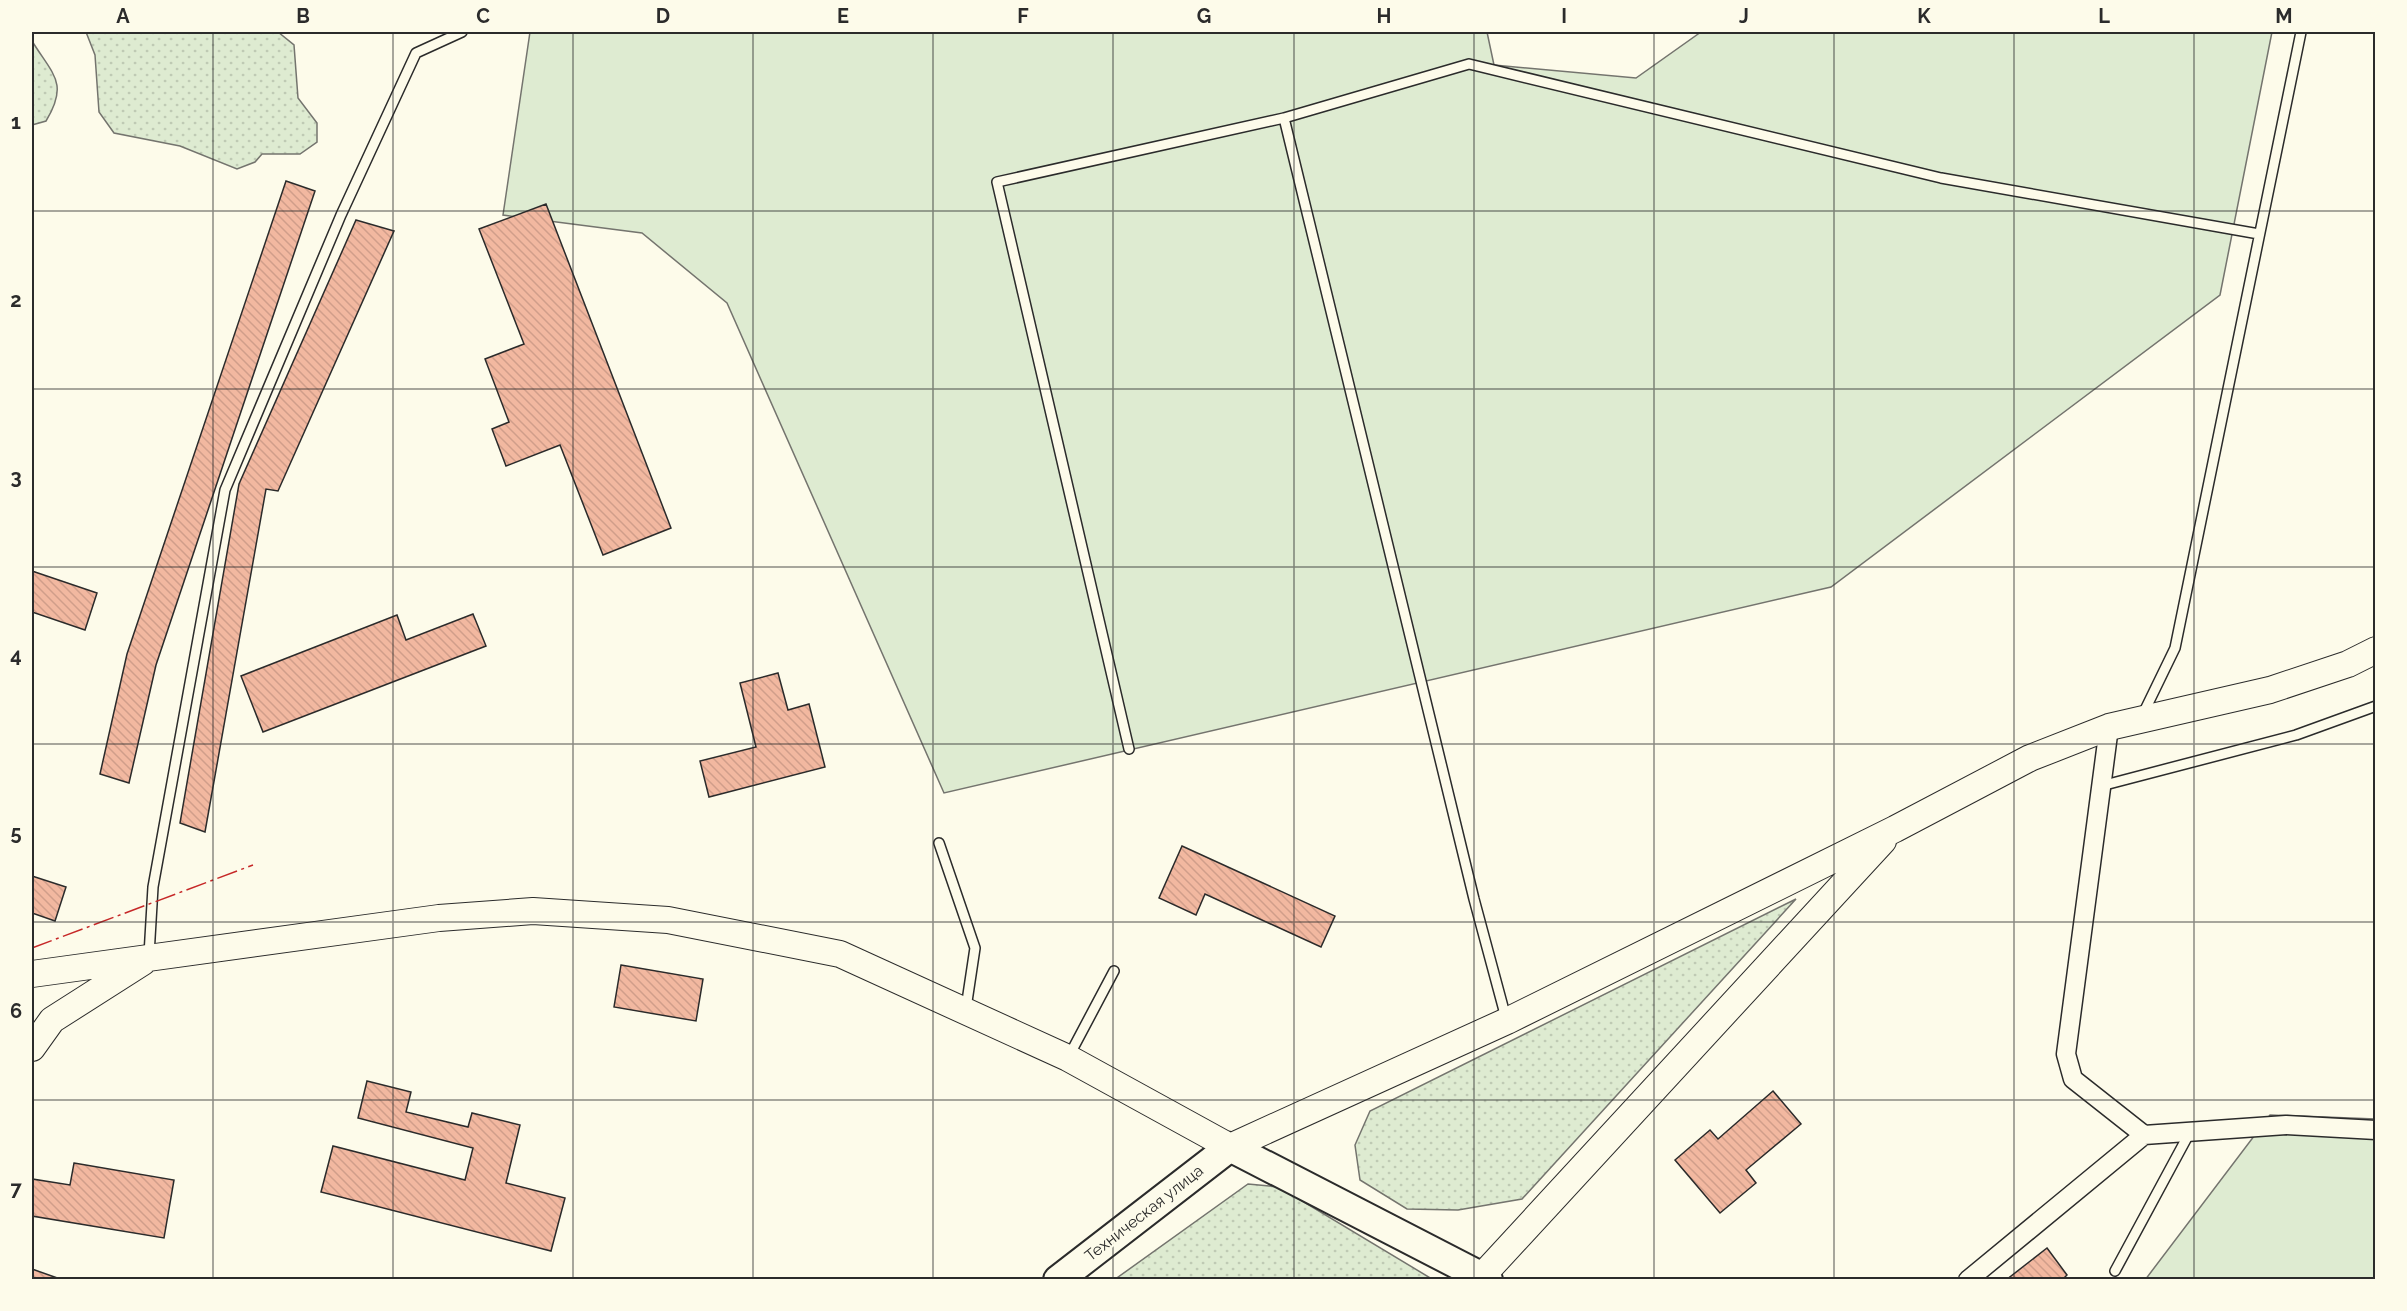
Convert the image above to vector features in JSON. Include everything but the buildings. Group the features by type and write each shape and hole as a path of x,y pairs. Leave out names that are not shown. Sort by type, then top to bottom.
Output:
{"main road":[{"path":"1230,1146 1507,1021 1895,829 2030,758 2109,727 2270,690 2348,664 2376,650"},
{"path":"32,974 439,918 533,911 668,920 840,954 1068,1058 1230,1146 1485,1277 1895,829"},
{"path":"32,1048 52,1020 149,959"},
{"name":"Техническая улица","path":"1058,1280 1230,1146"}],"street":[{"path":"2109,727 2066,1054 2073,1079 2144,1135"},
{"path":"1968,1280 2144,1135 2286,1125 2376,1130"}],"lane":[{"path":"149,959 153,887 225,490 341,215 416,54 462,32"},
{"path":"2141,718 2175,648 2301,32"},
{"path":"1129,749 997,182 1284,118 1469,64 1941,178 2259,234"},
{"path":"1284,118 1472,887 1507,1021"},
{"path":"2101,786 2296,735 2376,706"},
{"path":"939,843 975,948 965,1011"},
{"path":"1068,1058 1114,971"},
{"path":"2115,1271 2190,1132"}],"green space":[{"path":"86,32 278,32 294,45 298,98 317,123 317,142 300,154 262,154 255,162 237,169 180,146 114,133 99,112 95,55"},
{"path":"530,32 1487,32 1494,65 1636,78 1701,32 2272,32 2220,295 1831,587 944,793 727,303 642,233 503,215"},
{"path":"32,41 52,71 57,88 53,108 46,121 32,125"},
{"path":"1796,899 1522,1199 1458,1210 1407,1209 1360,1180 1355,1145 1370,1111"},
{"path":"2270,1115 2375,1119 2375,1279 2145,1280"},
{"path":"1248,1184 1279,1187 1432,1279 1114,1280"}],"power":[{"path":"32,948 253,865"}]}
